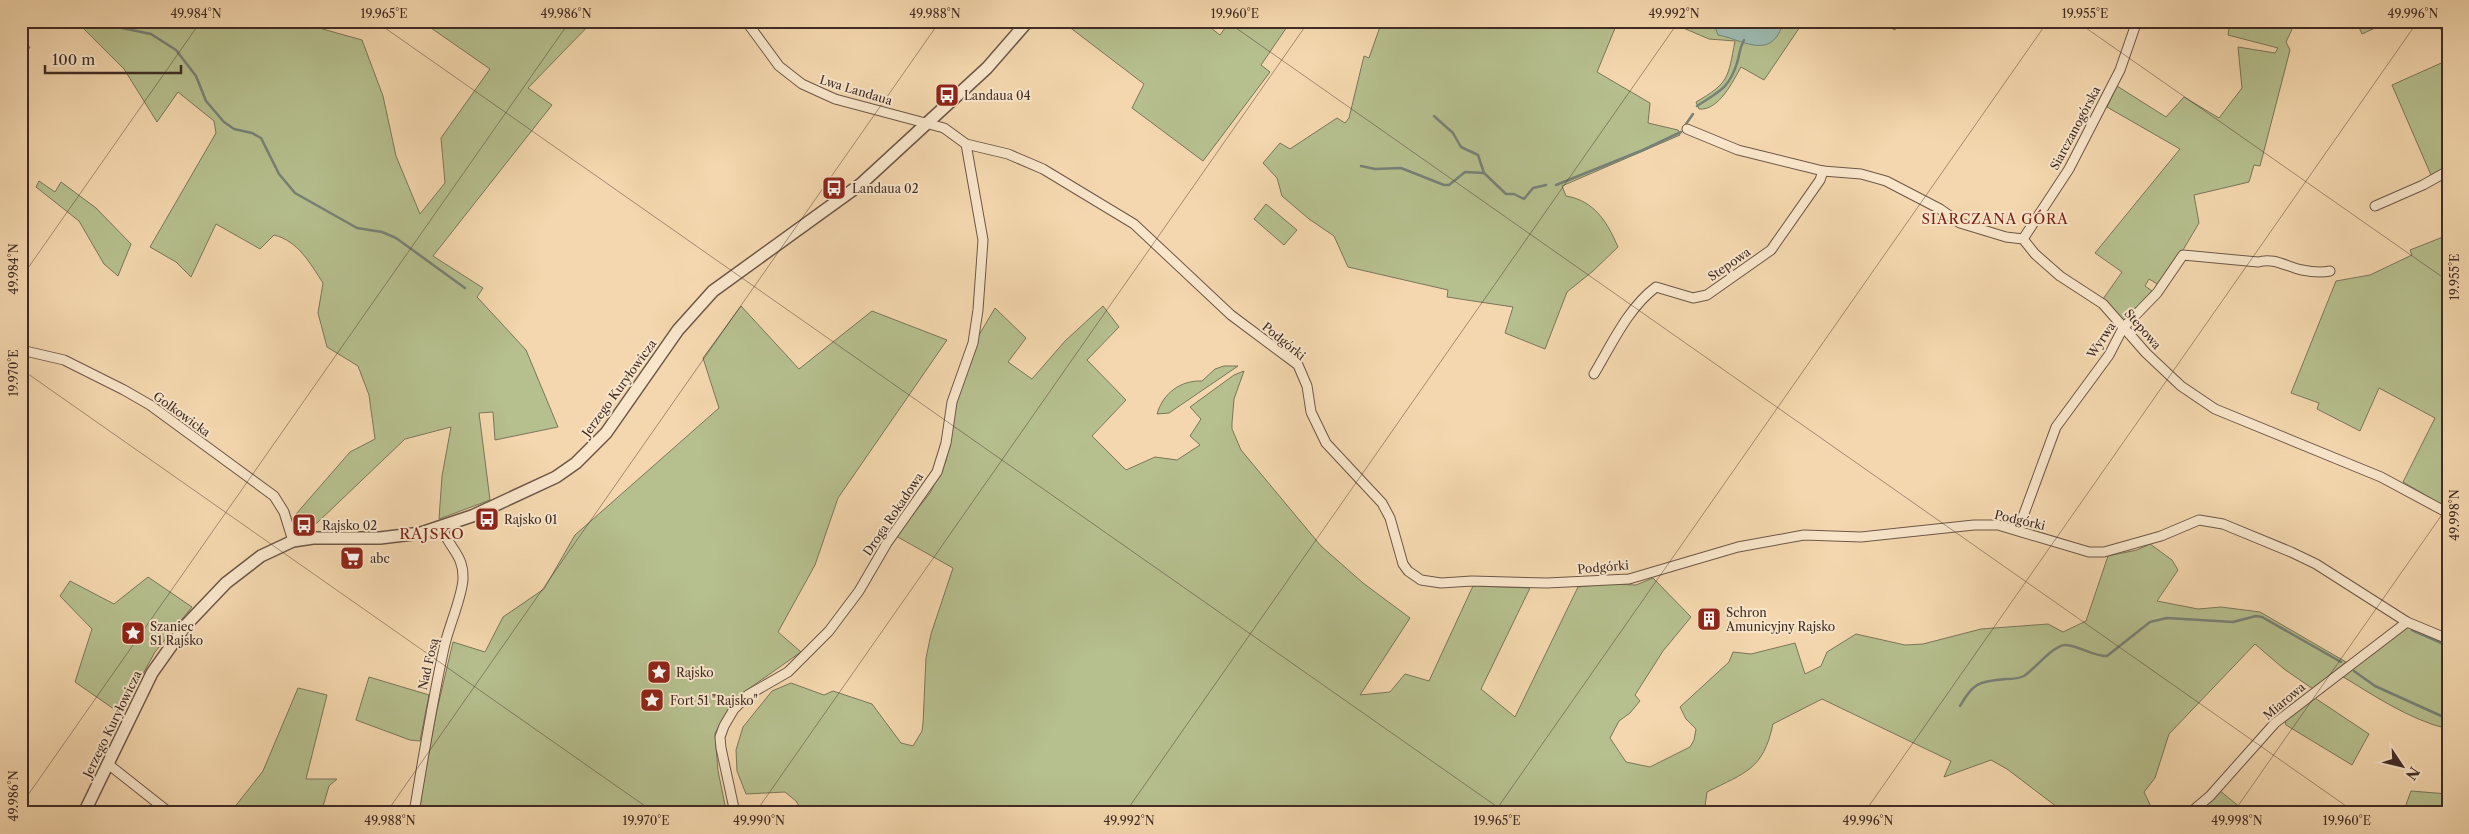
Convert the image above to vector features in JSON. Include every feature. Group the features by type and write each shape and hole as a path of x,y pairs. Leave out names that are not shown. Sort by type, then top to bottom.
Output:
{"street":[{"name":"Lwa Landaua","path":"746,21 779,66 802,84 835,98 927,123"},
{"name":"Jerzego Kuryłowicza","path":"84,813 139,696 163,656 186,625 226,584 248,566 277,547 294,541 313,538 389,537 442,527 533,489 576,463 606,433 678,330 700,304 730,278 861,184 987,68 1028,21"},
{"name":"Siarczanogórska","path":"2023,239 2069,168 2120,70 2137,21"},
{"name":"Podgórki","path":"927,123 944,128 966,144 1008,154 1043,169 1134,224 1230,315 1298,365 1307,386 1311,412 1326,443 1382,503 1390,518 1403,564 1408,572 1421,580 1440,583 1472,581 1547,583 1629,579 1738,547 1804,535 1861,537 1974,525 1998,525 2088,552 2104,552 2153,538 2199,520 2223,524 2264,539 2316,564 2407,622 2448,639"},
{"path":"1687,130 1738,150 1823,171 1861,174 1886,181 1940,209 1960,223 2006,237 2023,239"},
{"name":"Droga Rokadowa","path":"735,813 720,737 727,720 734,709 748,695 788,672 829,631 859,591 887,543 937,472 946,443 952,402 973,343 978,300 983,240 966,144"},
{"name":"Stepowa","path":"1594,374 1625,321 1644,296 1656,287 1693,298 1707,296 1771,250 1820,180 1823,171"},
{"path":"2375,206 2423,185 2448,171"},
{"name":"Stepowa","path":"2023,239 2060,276 2103,304 2114,314 2123,328 2181,386 2215,409 2381,477 2448,513"},
{"name":"Wyrwa","path":"2018,530 2056,427 2109,355 2123,328 2157,293 2183,256 2258,262 2267,259 2300,270 2317,273 2330,271"},
{"name":"Golkowicka","path":"21,350 64,360 150,406 274,496 284,512 294,541"},
{"name":"Nad Fosą","path":"414,813 433,699 445,643 463,580 461,560 444,535 442,527"},
{"name":"Miarowa","path":"2190,813 2210,796 2275,723 2407,622"},
{"path":"108,764 170,813"}],"green space":[{"path":"76,21 294,21 362,40 383,96 396,156 420,214 445,183 441,138 490,69 421,21 593,21 528,88 552,105 433,256 483,288 477,297 526,350 558,427 495,440 493,412 479,413 490,500 439,519 442,476 451,427 405,439 317,523 295,526 290,521 350,452 375,439 369,395 358,366 327,347 318,313 323,283 297,248 290,242 274,235 260,249 216,224 191,277 176,262 150,247 216,133 214,121 178,92 157,122 124,69"},
{"path":"1072,21 1202,21 1220,35 1230,21 1291,21 1261,65 1270,72 1203,161 1132,108 1144,84 1068,26"},
{"path":"1382,21 1618,21 1597,72 1650,103 1648,123 1678,130 1680,135 1562,186 1566,196 1585,203 1599,214 1618,247 1567,292 1545,349 1505,333 1513,307 1447,297 1448,290 1348,267 1334,236 1309,219 1282,196 1277,178 1263,163 1280,143 1290,149 1337,118 1345,123 1349,118 1364,56 1369,58"},
{"path":"1667,21 1804,21 1764,80 1741,67 1725,94 1719,100 1713,105 1699,109 1696,102 1715,90 1725,78 1731,63 1735,41 1709,39"},
{"path":"1876,21 1899,21 1895,30"},
{"path":"2230,21 2302,21 2294,25 2286,42 2290,50 2260,166 2254,165 2249,182 2194,195 2199,223 2159,285 2149,279 2145,286 2152,291 2125,323 2103,299 2122,272 2095,253 2180,149 2107,107 2117,86 2166,117 2184,97 2219,118 2242,88 2238,47 2275,53 2278,48 2228,35"},
{"path":"2356,21 2390,21 2362,34"},
{"path":"2437,21 2448,21 2448,45"},
{"path":"21,42 30,47 21,63"},
{"path":"2448,60 2448,168 2431,175 2392,85"},
{"path":"39,181 55,192 61,182 96,208 131,244 118,276 104,264 79,221 36,187"},
{"path":"1266,204 1297,230 1284,245 1254,219"},
{"path":"2448,235 2448,401 2444,408 2448,410 2448,508 2403,482 2435,418 2379,388 2360,431 2317,409 2319,403 2291,393 2336,281 2370,275 2412,255 2410,250"},
{"path":"741,306 799,369 872,311 947,340 838,498 815,565 778,632 801,652 737,697 715,733 718,771 725,805 709,813 418,813 436,714 453,642 485,652 503,617 544,589 575,535 719,408 703,358"},
{"path":"1103,306 1119,327 1087,360 1126,400 1092,436 1126,470 1155,457 1177,460 1200,445 1190,436 1201,419 1190,407 1234,375 1244,371 1234,399 1232,423 1232,429 1241,450 1321,546 1363,583 1410,618 1360,695 1390,692 1405,674 1429,681 1473,586 1530,588 1481,689 1515,717 1578,587 1608,584 1636,585 1653,578 1691,617 1663,651 1635,695 1640,701 1630,713 1619,721 1610,738 1626,762 1650,767 1690,747 1694,740 1696,729 1686,719 1680,707 1729,662 1733,652 1751,654 1795,643 1805,674 1821,666 1827,652 1856,634 1905,645 1923,644 1981,629 2048,624 2063,632 2086,621 2108,556 2137,550 2150,544 2172,560 2178,570 2157,601 2198,609 2221,607 2260,612 2346,662 2313,689 2284,669 2255,644 2169,734 2155,778 2144,792 2154,813 2065,813 2007,769 1991,760 1944,777 1951,761 1822,699 1773,724 1764,751 1751,768 1707,792 1704,813 803,813 796,801 785,792 746,794 737,771 736,750 743,727 772,691 791,683 824,695 833,691 872,704 901,743 913,746 922,731 926,658 931,634 953,568 896,536 930,493 946,461 956,405 979,335 995,308 1026,338 1008,362 1032,379 1065,341"},
{"path":"1224,366 1238,366 1169,413 1157,414 1168,394 1174,389 1194,381 1202,381 1215,369"},
{"path":"148,577 192,607 155,652 121,714 75,682 92,629 60,596 70,581 114,604"},
{"path":"2409,625 2448,642 2448,729 2405,713 2340,675"},
{"path":"369,677 429,695 420,741 410,740 356,720"},
{"path":"298,688 327,695 306,779 337,779 329,786 321,813 230,813 263,771"},
{"path":"2312,696 2369,734 2352,765 2286,725 2285,720"},
{"path":"2219,790 2247,813 2195,813"},
{"path":"2411,791 2448,794 2448,813 2403,813"}],"water":[{"path":"1737,21 1782,21 1782,26 1777,37 1770,43 1763,45 1745,43 1718,35 1715,27 1726,28"}],"waterway":[{"path":"102,21 122,28 151,34 176,50 196,76 206,101 224,122 234,129 252,133 261,138 279,174 295,193 357,228 382,232 396,238 465,288"},
{"path":"1697,106 1722,89 1730,79 1744,40"},
{"path":"1686,124 1693,114"},
{"path":"1434,116 1453,133 1461,147 1478,155 1484,173 1506,194 1514,194 1524,199 1533,188 1546,185"},
{"path":"1556,185 1643,150 1681,132"},
{"path":"1361,166 1375,169 1401,168 1444,185 1449,185 1465,172 1484,173"},
{"path":"1960,706 1973,688 1983,682 2020,678 2056,648 2066,645 2107,656 2150,622 2167,618 2233,622 2256,616 2262,617 2341,662"},
{"path":"2412,630 2448,646"},
{"path":"2354,671 2375,686 2448,719"}],"place":[{"name":"Landaua 04","path":"947,95"},
{"name":"Landaua 02","path":"834,188"},
{"name":"Rajsko 01","path":"487,519"},
{"name":"Rajsko 02","path":"304,525"},
{"name":"abc","path":"352,558"},
{"name":"Schron Amunicyjny Rajsko","path":"1709,619"},
{"name":"Szaniec S1 Rajsko","path":"133,633"},
{"name":"Rajsko","path":"659,672"},
{"name":"Fort 51 \"Rajsko\"","path":"652,700"}],"district":[{"name":"SIARCZANA GÓRA","path":"1995,219"},
{"name":"RAJSKO","path":"432,533"}]}
